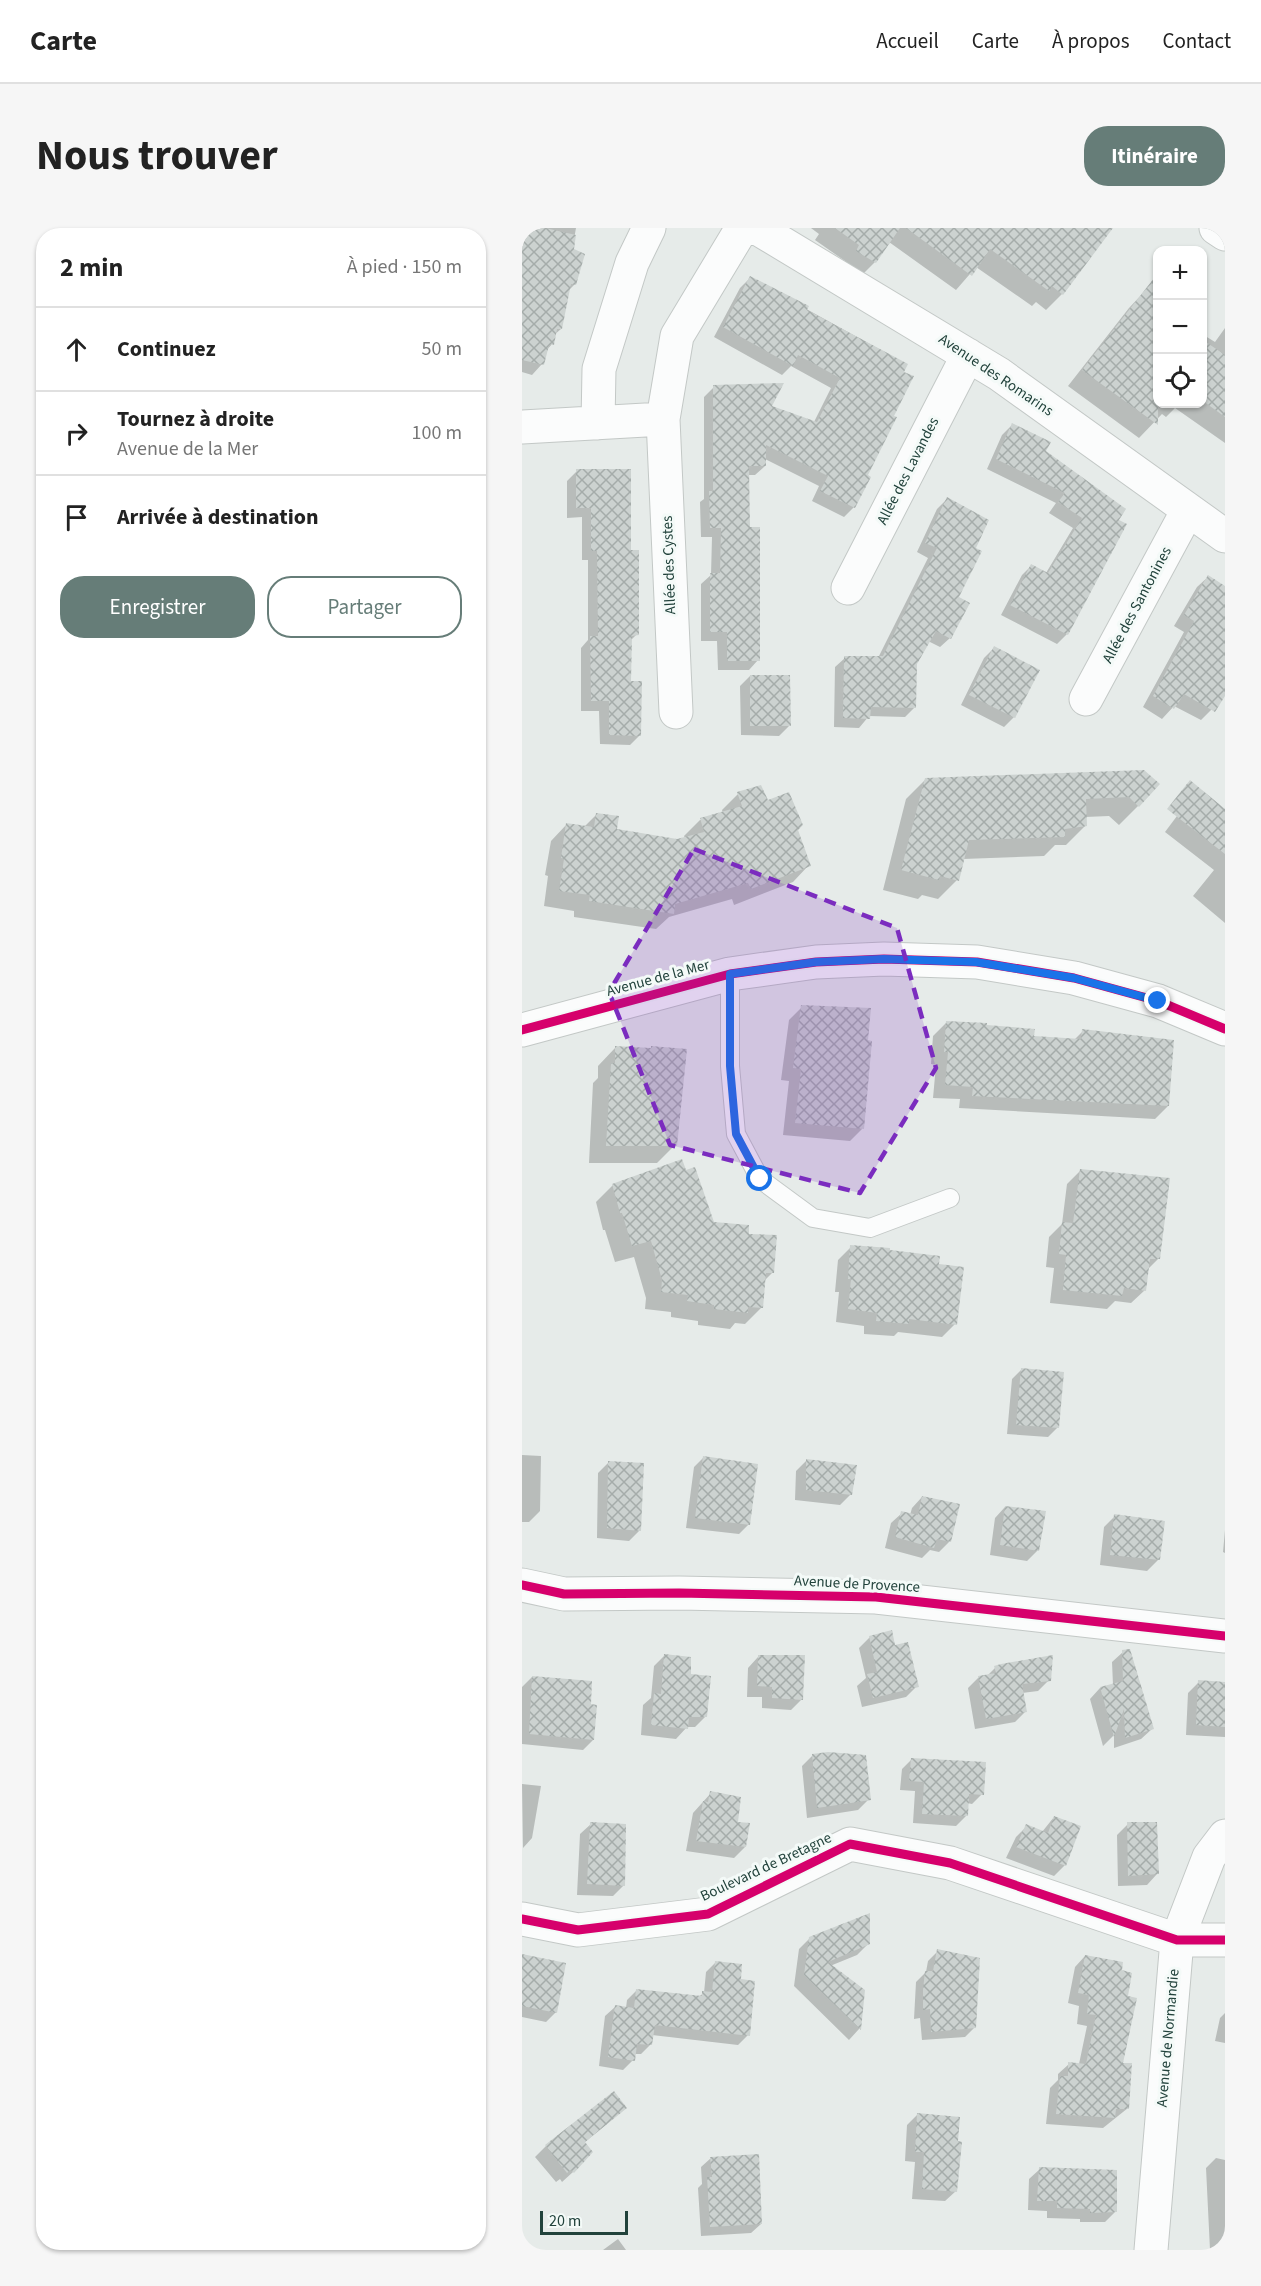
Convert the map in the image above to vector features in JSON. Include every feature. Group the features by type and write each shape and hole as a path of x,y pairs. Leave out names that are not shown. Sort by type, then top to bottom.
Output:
{"street":[{"path":"598,423 599,369 632,263 648,228"},
{"name":"Allée des Cystes","path":"676,712 663,419 677,336 742,228"},
{"name":"Avenue des Romarins","path":"757,228 999,374 1225,536"},
{"path":"1216,228 1225,234"},
{"name":"Allée des Lavandes","path":"848,588 968,355"},
{"path":"522,427 663,419"},
{"name":"Allée des Santonines","path":"1086,699 1188,510"},
{"name":"Avenue de la Mer","path":"522,1030 730,974 816,962 884,959 976,962 1074,978 1158,1001 1225,1029"},
{"name":"Avenue de Provence","path":"522,1585 564,1594 679,1593 876,1597 1225,1636"},
{"name":"Avenue de Normandie","path":"1151,2250 1177,1940 1209,1857 1225,1836"},
{"name":"Boulevard de Bretagne","path":"522,1919 578,1930 708,1914 850,1844 950,1863 1177,1940 1225,1940"}],"lane":[{"path":"730,974 730,1066 736,1134 760,1179 813,1218 870,1228 950,1198"}],"highlighted area":[{"path":"694,849 897,928 936,1068 860,1193 670,1145 609,992"}],"building":[{"path":"522,228 545,228 576,235 574,249 585,254 576,285 571,284 562,329 557,329 554,345 549,345 544,365 522,360"},
{"path":"835,228 900,228 876,263 856,251 859,245"},
{"path":"906,228 1113,228 1063,295 1052,286 1049,291 990,249 972,276"},
{"path":"750,276 809,306 807,310 908,364 904,372 914,376 894,416 897,417 868,475 871,477 855,508 820,491 828,476 766,445 766,466 749,466 750,527 760,527 760,661 727,661 727,632 710,632 710,573 720,573 721,528 710,528 709,491 713,491 713,385 784,383 772,406 817,422 840,378 798,355 793,366 723,327"},
{"path":"1153,279 1153,408 1158,408 1158,425 1082,370"},
{"path":"1207,343 1225,355 1225,417 1207,404"},
{"path":"1012,423 1051,442 1046,451 1126,509 1119,520 1127,524 1068,635 1010,605 1031,564 1048,573 1082,518 1058,502 1065,493 996,459"},
{"path":"576,469 631,469 631,550 639,550 639,635 632,636 631,681 642,681 641,736 609,735 609,701 591,701 590,636 598,636 597,551 591,551 591,508 576,508"},
{"path":"947,497 989,520 976,548 982,551 959,597 970,603 951,639 936,631 917,664 916,708 871,707 870,719 843,718 844,656 883,656 937,548 925,543"},
{"path":"1208,575 1225,586 1225,696 1215,712 1184,694 1174,709 1153,696 1194,621 1184,615"},
{"path":"994,646 1040,670 1015,718 969,695"},
{"path":"750,675 790,675 791,726 750,726"},
{"path":"1144,770 1160,784 1139,807 1129,797 1086,799 1087,826 1065,829 1065,837 969,840 959,881 940,876 939,880 901,870 925,778"},
{"path":"1190,780 1225,809 1225,854 1167,809"},
{"path":"761,785 768,800 789,792 803,825 798,830 811,866 751,889 748,883 675,904 674,914 589,901 590,895 559,891 566,823 594,827 596,813 619,816 617,829 677,839 704,832 700,818 742,806 737,792"},
{"path":"801,1005 871,1008 868,1040 872,1041 864,1129 795,1123 801,1069 793,1068"},
{"path":"946,1021 1035,1029 1034,1036 1081,1039 1082,1029 1174,1040 1169,1106 972,1096 973,1087 945,1085 948,1052 944,1052"},
{"path":"615,1046 687,1049 677,1146 606,1146 611,1063 615,1063"},
{"path":"682,1159 686,1170 695,1167 714,1222 749,1225 749,1234 777,1235 774,1273 766,1273 763,1308 748,1307 748,1313 714,1309 714,1305 687,1301 688,1295 661,1292 662,1280 651,1241 632,1246 612,1184"},
{"path":"1080,1169 1170,1178 1160,1259 1150,1259 1146,1291 1124,1288 1122,1296 1063,1290 1066,1255 1059,1254 1062,1222 1073,1223"},
{"path":"850,1245 890,1248 890,1250 940,1256 939,1264 964,1267 957,1325 909,1319 909,1324 876,1321 877,1313 848,1309 851,1279 848,1279"},
{"path":"1021,1368 1064,1372 1059,1428 1016,1425"},
{"path":"703,1456 758,1464 750,1525 695,1518"},
{"path":"806,1459 857,1465 852,1495 806,1490"},
{"path":"608,1461 644,1463 641,1531 607,1528"},
{"path":"922,1496 960,1504 951,1542 937,1539 934,1548 895,1537 901,1511 918,1515"},
{"path":"1005,1506 1046,1511 1039,1551 1000,1545"},
{"path":"1114,1514 1165,1521 1160,1560 1110,1555"},
{"path":"892,1630 895,1645 908,1642 919,1687 873,1698 867,1674 877,1672 869,1636"},
{"path":"1130,1649 1154,1729 1125,1738 1124,1709 1114,1737 1100,1687 1123,1681 1122,1650"},
{"path":"664,1654 691,1657 691,1674 711,1676 707,1717 689,1717 688,1729 651,1725 654,1693 661,1694"},
{"path":"758,1655 805,1655 803,1700 772,1698 772,1687 757,1686"},
{"path":"1053,1655 1051,1681 1022,1684 1027,1712 986,1719 978,1676 996,1673 994,1666 1001,1664"},
{"path":"532,1676 592,1681 591,1704 597,1705 594,1740 529,1734"},
{"path":"1198,1680 1225,1682 1225,1727 1196,1725"},
{"path":"828,1752 866,1755 871,1800 817,1808 812,1754"},
{"path":"911,1758 986,1762 984,1795 969,1794 968,1816 922,1814 924,1782 909,1781"},
{"path":"710,1791 741,1797 738,1822 750,1823 746,1847 696,1841 703,1801 708,1802"},
{"path":"1054,1816 1081,1826 1066,1866 1016,1847 1026,1824 1048,1833"},
{"path":"590,1822 626,1824 625,1886 587,1884"},
{"path":"1127,1822 1157,1822 1159,1874 1128,1876"},
{"path":"870,1913 870,1944 828,1962 865,1990 861,2030 804,1975 809,1937"},
{"path":"937,1949 980,1958 976,2028 931,2032 930,2009 923,2010 923,1990 925,1971 933,1971"},
{"path":"522,1954 566,1963 557,2013 522,2006"},
{"path":"1085,1955 1123,1962 1122,1970 1132,1973 1128,1996 1137,1998 1123,2063 1132,2063 1129,2109 1116,2109 1115,2118 1056,2114 1060,2076 1068,2076 1068,2062 1086,2064 1096,2015 1087,2014 1089,1995 1078,1993"},
{"path":"715,1961 742,1964 741,1979 755,1981 750,2036 655,2025 652,2045 637,2044 635,2061 608,2057 615,2005 634,2008 636,1989 702,1996 702,1991 712,1992"},
{"path":"614,2091 627,2108 585,2142 593,2152 574,2173 571,2170 567,2173 545,2145"},
{"path":"917,2113 960,2117 958,2141 962,2142 957,2192 922,2189 924,2152 915,2152"},
{"path":"759,2154 762,2224 710,2227 707,2177 712,2177 710,2157"},
{"path":"1039,2167 1117,2170 1117,2212 1090,2213 1090,2209 1057,2208 1057,2201 1037,2201"}],"cycle path":[{"path":"522,1030 730,974 816,962 884,959 977,962 1074,978 1158,1001 1225,1029"},
{"path":"522,1585 564,1594 679,1593 876,1597 1225,1636"},
{"path":"522,1919 578,1930 708,1914 850,1844 950,1863 1177,1940 1225,1940"}],"route":[{"path":"760,1179 736,1134 730,1066 730,974 816,962 884,959 976,962 1074,978 1158,1001"}]}
